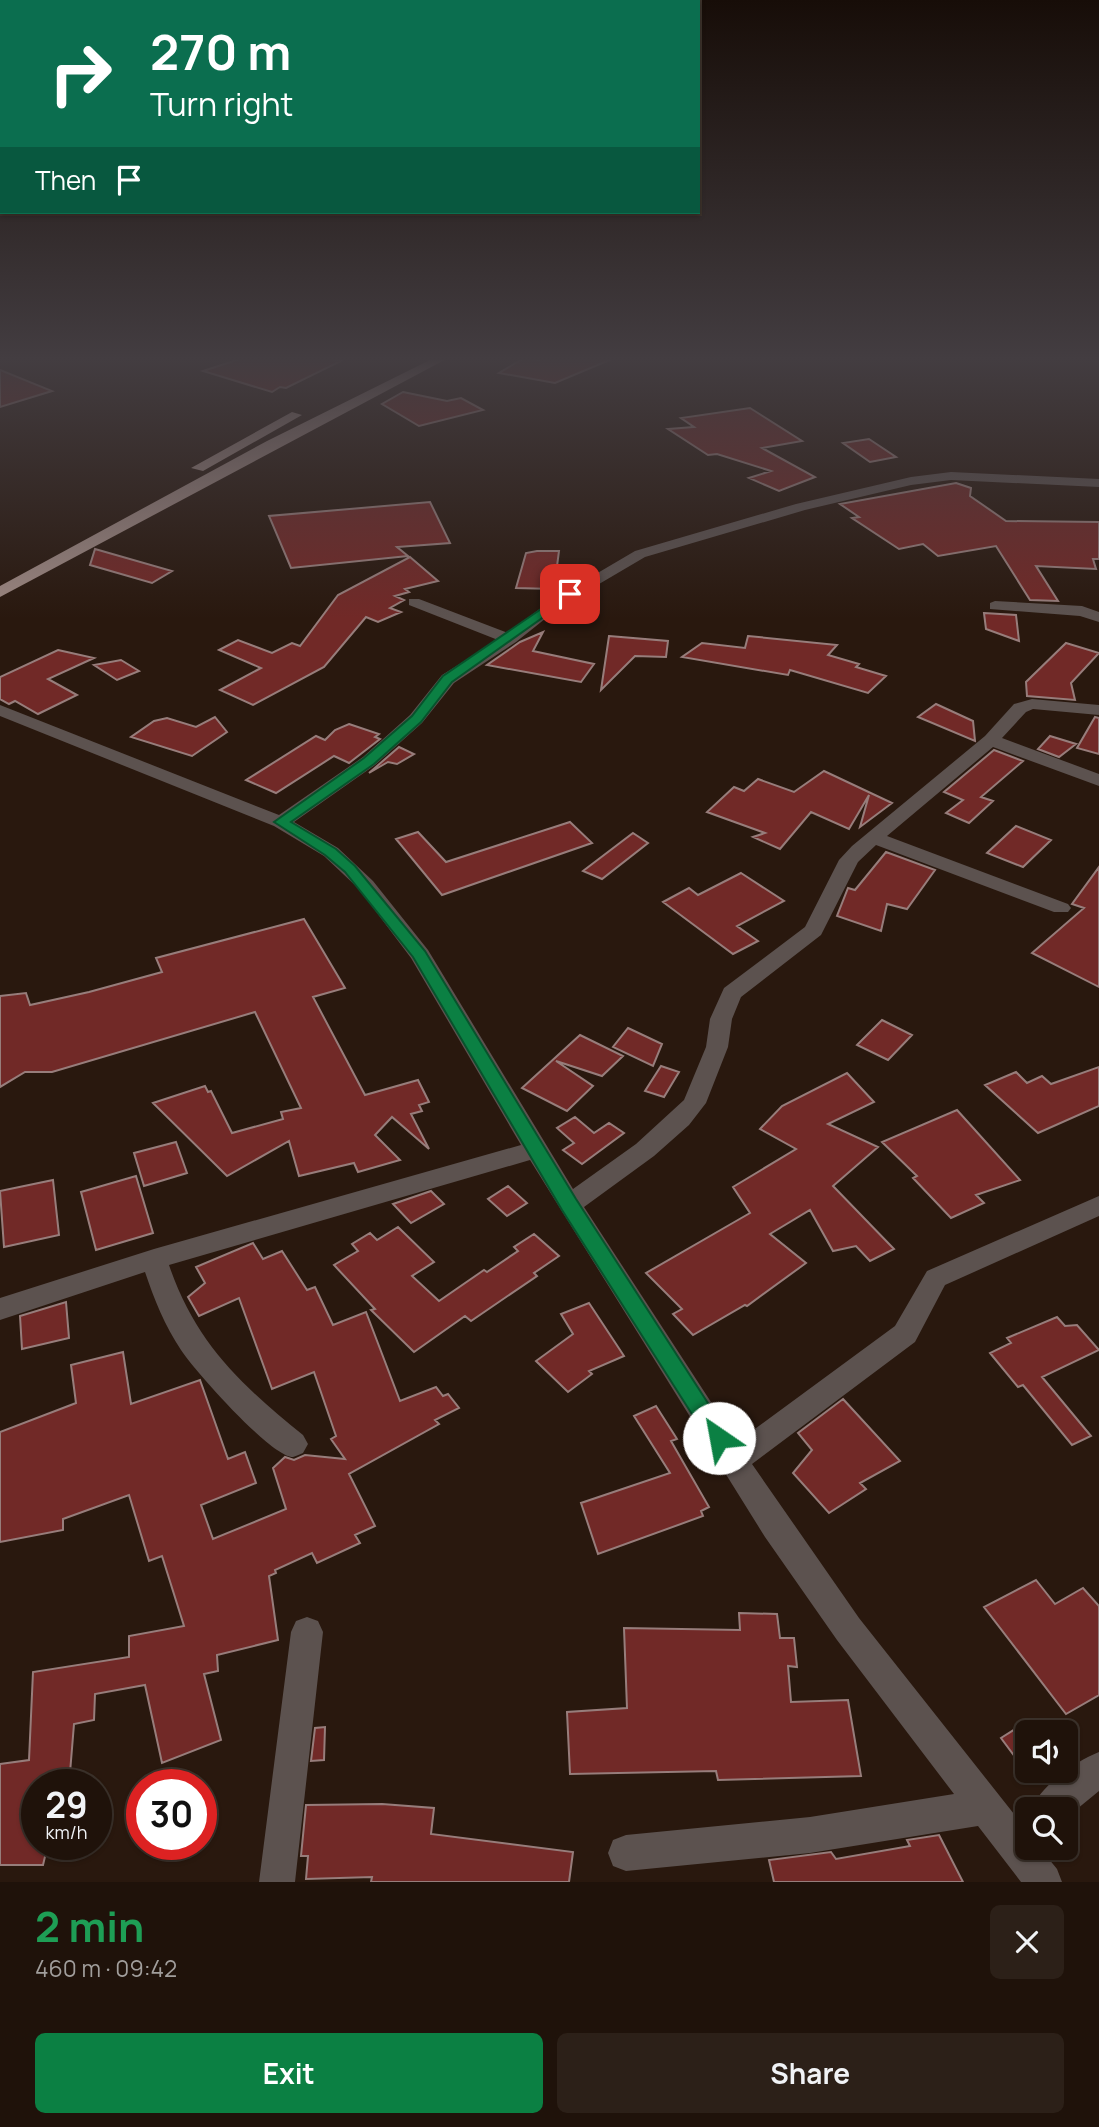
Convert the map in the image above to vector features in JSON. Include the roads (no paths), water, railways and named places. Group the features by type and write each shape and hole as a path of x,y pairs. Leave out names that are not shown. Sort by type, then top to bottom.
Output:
{"main road":[{"path":"0,576 243,444"},
{"path":"0,592 272,444"}],"street":[{"path":"281,822 369,761 416,719 448,679 510,639 565,597 640,554 801,507 911,481 951,476 1099,483"},
{"path":"414,602 510,639"},
{"path":"995,606 1097,614"},
{"path":"569,1205 645,1150 681,1119 694,1103 717,1047 721,1019 732,993 814,931 849,860 991,740 1025,705 1099,710"},
{"path":"0,710 281,822 331,852 385,908 444,992 569,1205 734,1461 848,1629 985,1807 1015,1829"},
{"path":"991,740 1099,780"},
{"path":"874,838 1061,908"},
{"path":"0,1309 154,1259 536,1150"},
{"path":"734,1461 905,1334 936,1279 1099,1205"},
{"path":"154,1259 164,1296 187,1340 245,1405 293,1444"},
{"path":"277,1882 307,1632"},
{"path":"1064,1797 1099,1769"},
{"path":"626,1853 810,1835 985,1807"},
{"path":"1033,1860 1044,1882"}]}
